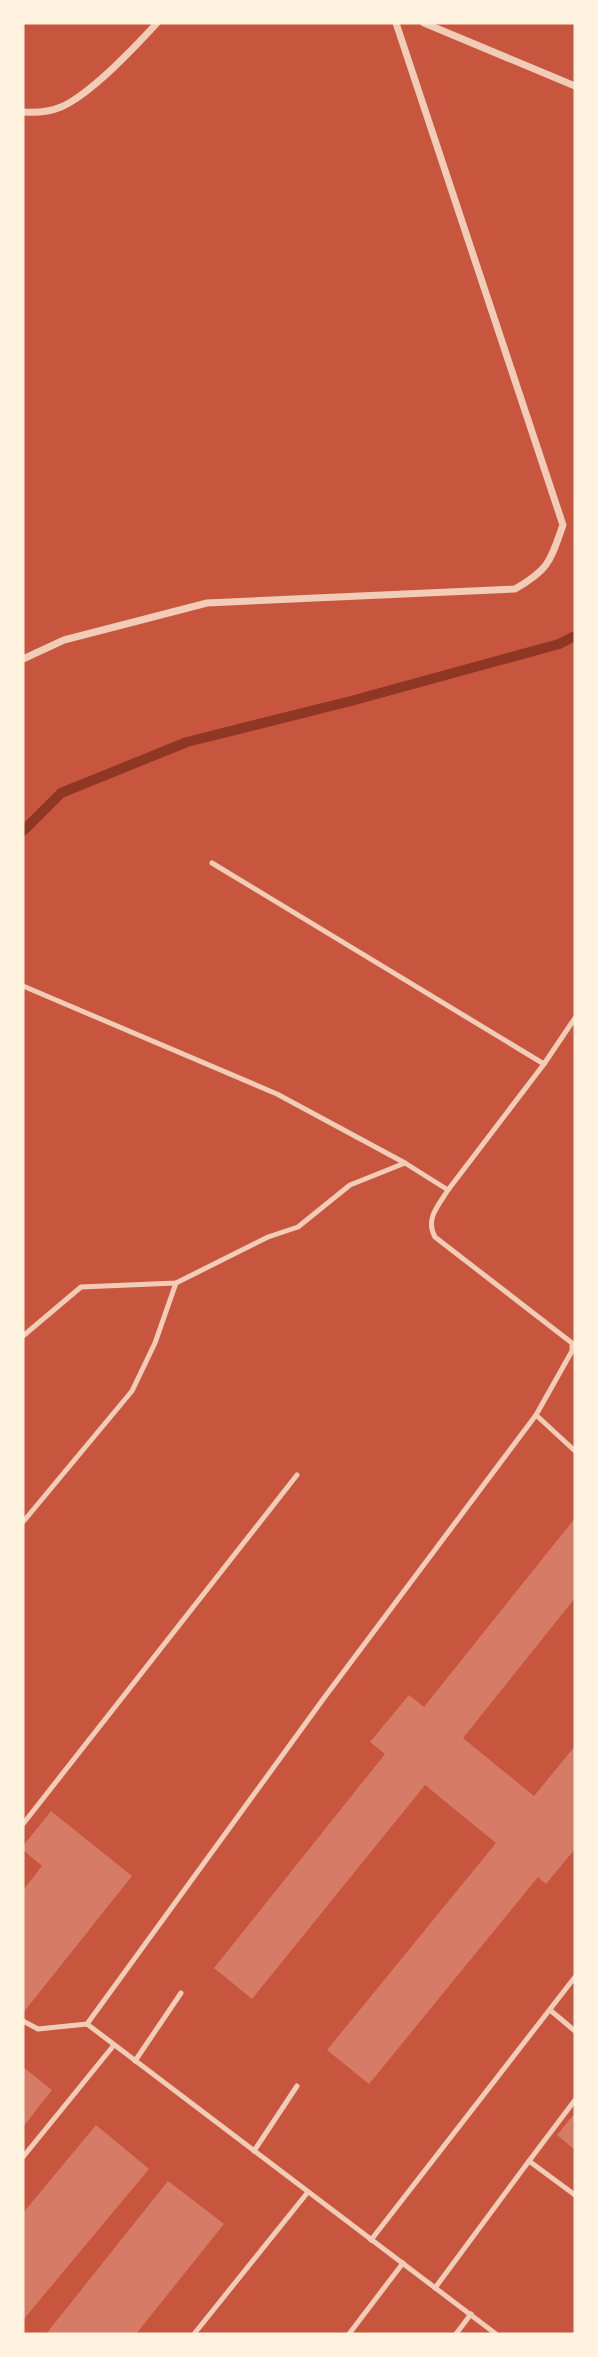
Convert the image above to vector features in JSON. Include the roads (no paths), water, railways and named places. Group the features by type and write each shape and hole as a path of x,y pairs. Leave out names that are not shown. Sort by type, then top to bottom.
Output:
{"street":[{"path":"23,112 43,112 77,99 158,23"},
{"path":"23,659 64,640 207,603 515,589 538,576 551,558 563,525 396,23"},
{"path":"424,23 575,86"}],"lane":[{"path":"212,863 544,1064"},
{"path":"23,986 277,1094 405,1163 448,1190"},
{"path":"86,2024 324,1698 536,1415 572,1351 573,1345 435,1237 431,1230 431,1217 575,1018"},
{"path":"23,1336 81,1287 176,1283 268,1237 298,1227 350,1185 405,1163"},
{"path":"23,1522 132,1391 155,1343 176,1283"},
{"path":"536,1415 575,1451"},
{"path":"23,1824 298,1475"},
{"path":"371,2239 575,1977"},
{"path":"135,2061 181,1993"},
{"path":"550,2010 575,2031"},
{"path":"23,2021 38,2029 86,2024 496,2334"},
{"path":"23,2157 114,2045"},
{"path":"254,2151 297,2086"},
{"path":"435,2288 575,2100"},
{"path":"529,2161 575,2195"},
{"path":"194,2334 308,2192"},
{"path":"349,2334 403,2263"},
{"path":"456,2334 471,2314"}],"waterway":[{"path":"23,831 61,793 187,742 351,701 559,644 575,636"}]}
